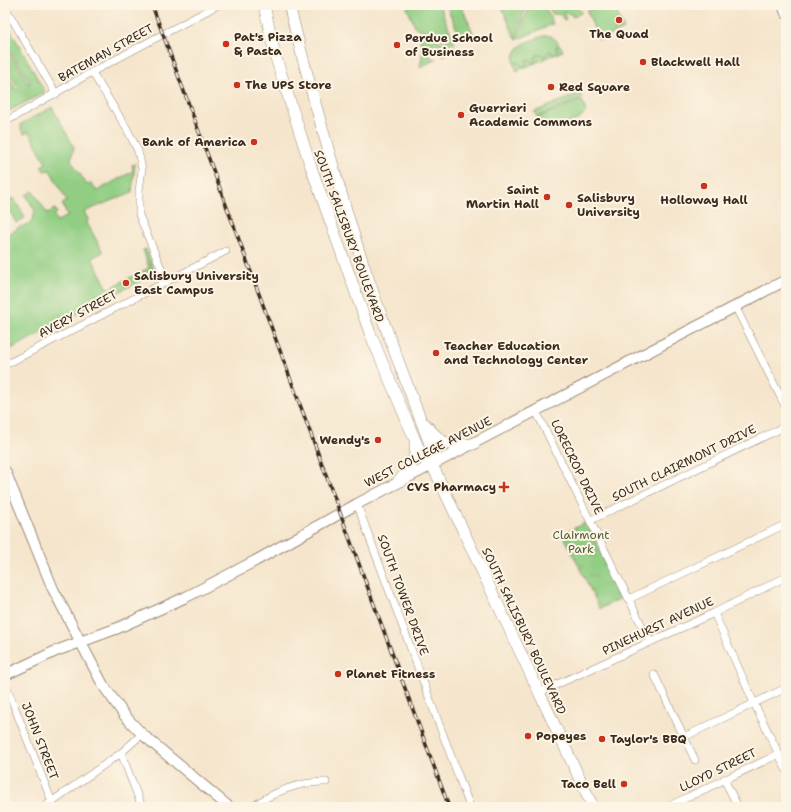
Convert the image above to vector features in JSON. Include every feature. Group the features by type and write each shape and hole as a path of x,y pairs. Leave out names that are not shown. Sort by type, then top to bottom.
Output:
{"main road":[{"name":"SOUTH SALISBURY BOULEVARD","path":"264,5 275,54 302,141 370,333 423,460 432,465 538,693 593,807"},
{"name":"SOUTH SALISBURY BOULEVARD","path":"289,5 318,116 376,299 434,455 432,465"},
{"path":"343,256 354,269 365,298 369,302 376,299"},
{"path":"420,418 436,437 452,445 474,444"},
{"path":"397,483 415,459 416,454 414,438"}],"street":[{"name":"BATEMAN STREET","path":"5,122 92,72 218,5"},
{"path":"782,5 786,13"},
{"path":"5,7 56,94"},
{"path":"92,72 138,151 142,170 138,191 139,215 166,280"},
{"name":"AVERY STREET","path":"5,364 226,250"},
{"name":"WEST COLLEGE AVENUE","path":"5,675 56,650 155,612 180,600 256,561 357,504 786,280"},
{"path":"735,306 786,408"},
{"name":"LORECROP DRIVE","path":"536,411 650,642"},
{"name":"SOUTH CLAIRMONT DRIVE","path":"591,520 786,426"},
{"path":"5,471 53,589 106,689 125,716 142,734 229,807"},
{"name":"SOUTH TOWER DRIVE","path":"357,504 470,807"},
{"path":"629,599 786,524"},
{"name":"PINEHURST AVENUE","path":"538,693 714,613 786,577"},
{"path":"714,613 754,703 786,769"},
{"path":"654,674 695,760"},
{"name":"JOHN STREET","path":"5,683 53,804"},
{"path":"684,737 786,688"},
{"path":"44,807 53,804 121,753 142,734"},
{"path":"121,753 142,807"},
{"name":"LLOYD STREET","path":"669,806 779,754"},
{"path":"724,779 738,807"},
{"path":"252,807 263,799 291,788 308,783 326,782"}],"green space":[{"path":"406,5 439,5 455,43 451,43 415,27"},
{"path":"446,5 461,5 474,35 463,37 458,32"},
{"path":"501,5 527,5 515,38"},
{"path":"530,5 544,5 553,24 516,40"},
{"path":"548,5 572,5 581,11 581,13 572,17 572,14 564,13 566,19 564,20 560,14 552,14"},
{"path":"601,5 624,5 626,11 623,12 622,10 617,13 624,29 599,40 587,11"},
{"path":"5,20 45,92 5,113 5,91 10,79 17,91 19,89 9,72 5,85 5,44 28,84 30,83 5,41"},
{"path":"418,32 451,46 455,46 455,51 443,56 444,52 441,45 428,51 432,59 437,59 420,67 423,50"},
{"path":"546,35 551,36 558,42 558,53 522,67 520,64 514,64 516,52 523,44"},
{"path":"560,45 563,51 517,71 514,64 519,62 522,67 527,65 526,62 528,59 533,63 536,61 534,59 538,54 544,55 544,59 548,57 546,55 549,51 552,52 552,55 558,53 556,47"},
{"path":"580,93 582,98 537,117 534,112"},
{"path":"582,100 586,111 579,119 551,130 541,126 537,118"},
{"path":"52,107 74,147 71,160 87,185 91,183 97,191 133,171 132,165 135,164 132,192 84,212 88,219 87,223 103,252 92,258 108,289 149,268 143,250 146,249 155,273 5,352 5,235 16,230 17,228 31,223 35,211 26,195 33,191 47,213 55,209 57,213 54,215 57,221 68,216 62,204 67,201 50,170 44,171 41,166 46,163 29,132 24,134 21,130 21,124"},
{"path":"14,198 25,218 16,223 5,202"},
{"name":"Clairmont Park","path":"586,522 623,597 600,609 563,534"}],"railway":[{"path":"152,5 449,807"}],"place":[{"name":"The Quad","path":"619,20"},
{"name":"Pat's Pizza & Pasta","path":"226,44"},
{"name":"Perdue School of Business","path":"397,45"},
{"name":"Blackwell Hall","path":"643,62"},
{"name":"The UPS Store","path":"237,85"},
{"name":"Red Square","path":"551,87"},
{"name":"Guerrieri Academic Commons","path":"461,115"},
{"name":"Bank of America","path":"254,142"},
{"name":"Holloway Hall","path":"704,186"},
{"name":"Saint Martin Hall","path":"547,197"},
{"name":"Salisbury University","path":"569,205"},
{"name":"Salisbury University East Campus","path":"126,283"},
{"name":"Teacher Education and Technology Center","path":"436,353"},
{"name":"Wendy's","path":"378,440"},
{"name":"CVS Pharmacy","path":"504,487"},
{"name":"Planet Fitness","path":"338,674"},
{"name":"Popeyes","path":"528,736"},
{"name":"Taylor's BBQ","path":"602,739"},
{"name":"Taco Bell","path":"624,784"}]}
